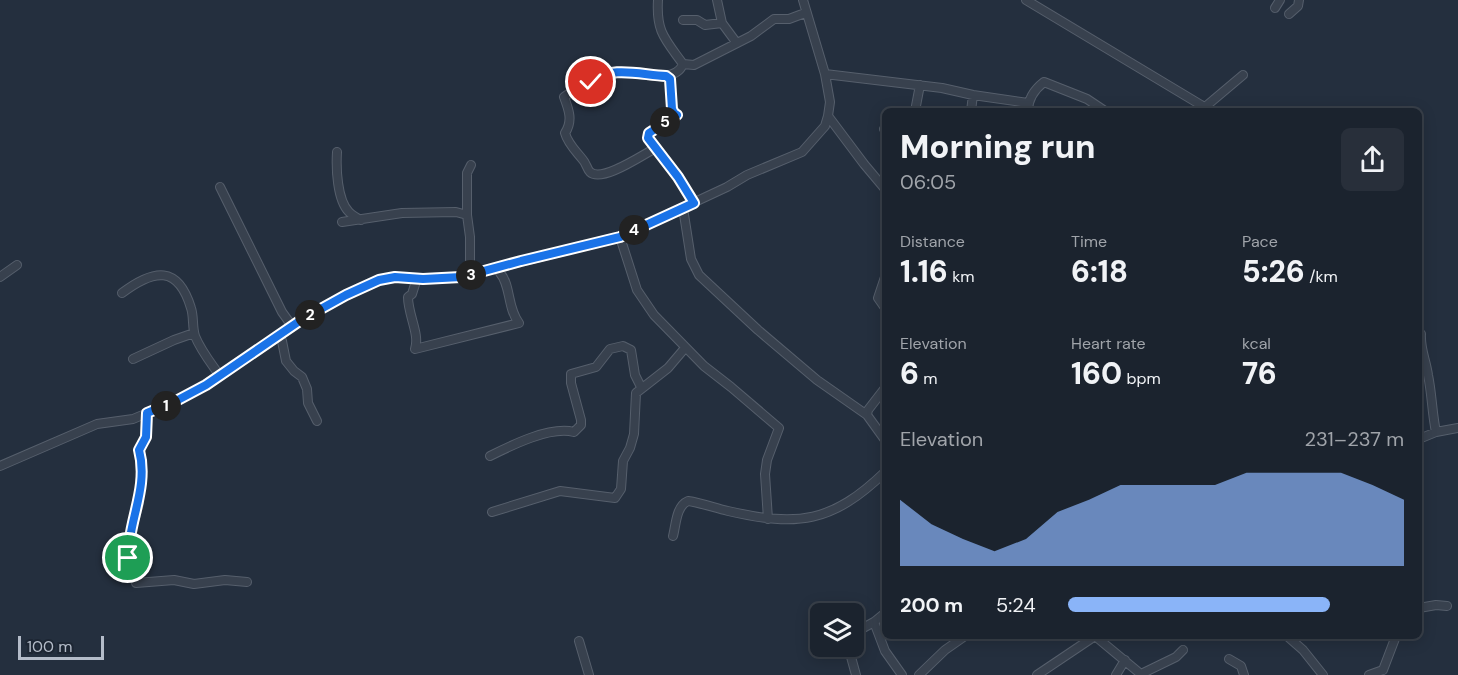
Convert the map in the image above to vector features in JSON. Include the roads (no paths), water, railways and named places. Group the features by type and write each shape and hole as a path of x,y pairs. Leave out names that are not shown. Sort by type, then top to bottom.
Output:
{"street":[{"path":"658,0 657,16 660,32 683,64"},
{"path":"717,0 722,23 736,42"},
{"path":"0,466 97,424 133,419 176,401 220,376 292,326 346,295 379,280 395,277 461,277 620,237 694,203 747,175 802,152 818,135 828,116 830,102 825,74 805,14 803,0"},
{"path":"1026,0 1201,108"},
{"path":"1288,14 1298,6 1299,0"},
{"path":"683,64 694,64 751,36 774,19 789,19 805,14"},
{"path":"683,21 697,20 705,24 722,23"},
{"path":"654,149 605,174 595,175 589,172 585,163 567,140 565,133 570,126 571,119 564,97 576,88 591,82 600,74 624,72 666,76 676,73 683,67 683,64"},
{"path":"825,74 920,86 1028,107 1040,85 1048,82 1087,99 1100,108"},
{"path":"1204,108 1243,75"},
{"path":"666,76 670,79 672,109 677,115 649,133 648,138 654,149 678,177 694,203"},
{"path":"916,108 920,86"},
{"path":"971,108 973,95"},
{"path":"828,116 882,185"},
{"path":"337,152 336,170 342,200 348,212 361,220"},
{"path":"471,165 467,173 467,215 470,265 473,274"},
{"path":"220,187 282,312 292,326"},
{"path":"682,208 691,259 699,275 758,330 817,380 867,415 882,436"},
{"path":"342,222 402,213 456,212 467,215"},
{"path":"620,237 637,290 654,315 685,348 778,428 767,460 765,474 768,519"},
{"path":"0,278 16,265"},
{"path":"417,278 412,294 408,297 408,310 418,340 415,349 519,323 512,314 505,278 500,273 499,267"},
{"path":"122,293 152,274 166,273 178,282 185,292 192,311 194,333 202,351 220,376"},
{"path":"882,286 878,298 882,304"},
{"path":"134,359 194,333"},
{"path":"279,334 286,361 302,377 307,389 308,403 317,421"},
{"path":"490,456 536,437 565,429 574,432 581,425 581,420 571,383 572,374 596,367 610,349 623,346 631,350 635,375 641,387"},
{"path":"492,512 560,491 615,498 621,489 623,461 634,435 636,393 641,387 656,380 685,348"},
{"path":"1422,355 1428,375 1436,432"},
{"path":"867,415 868,410 882,392"},
{"path":"147,413 146,437 139,450 142,463 139,503 128,543 128,558 136,583 174,580 194,584 225,580 247,582"},
{"path":"1422,438 1436,432 1458,428"},
{"path":"673,536 680,508 688,501 768,519 785,519 827,513 857,498 882,475"},
{"path":"1422,607 1447,606"},
{"path":"864,628 882,615"},
{"path":"874,622 885,651 902,675"},
{"path":"919,675 945,650 961,639"},
{"path":"1037,675 1091,639"},
{"path":"1099,639 1141,674 1176,657 1183,650"},
{"path":"1290,639 1303,650 1323,675"},
{"path":"1369,675 1385,673 1394,639"},
{"path":"579,641 589,675"},
{"path":"851,657 856,675"},
{"path":"1229,659 1241,666 1244,675"},
{"path":"1116,675 1125,660"}]}
